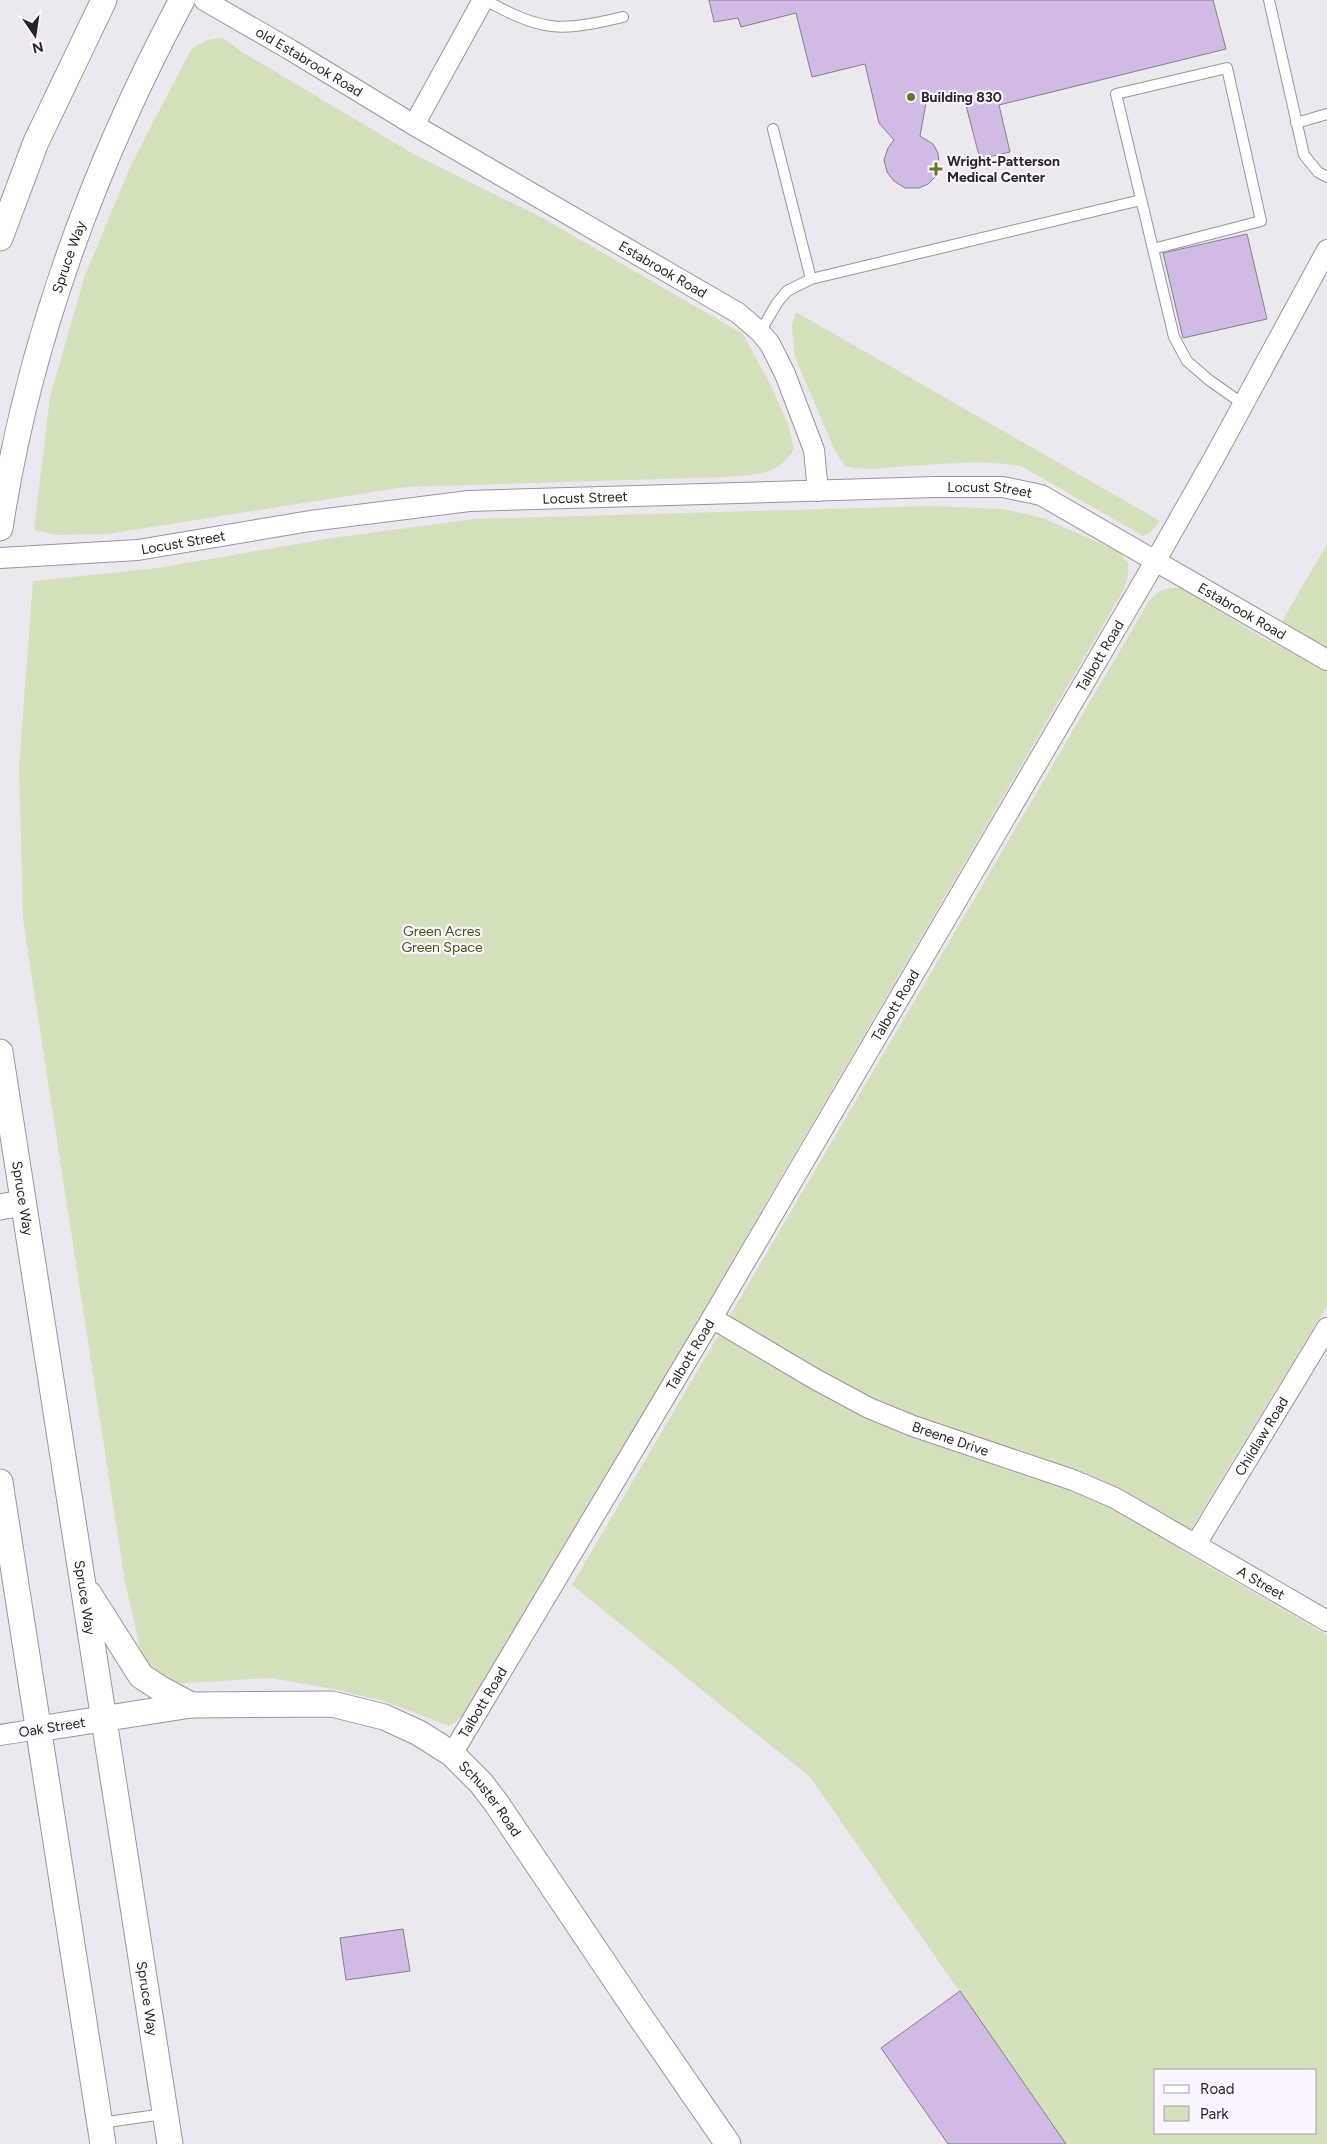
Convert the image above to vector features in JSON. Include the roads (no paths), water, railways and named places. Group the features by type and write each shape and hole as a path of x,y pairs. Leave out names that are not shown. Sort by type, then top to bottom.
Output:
{"street":[{"path":"0,238 36,142 104,0"},
{"name":"Spruce Way","path":"0,528 7,481 20,420 58,289 104,164 182,0"},
{"name":"old Estabrook Road","path":"204,0 290,49 414,125"},
{"path":"414,125 484,0"},
{"name":"Estabrook Road","path":"414,125 738,313 760,332 770,344 785,374 814,450 818,491"},
{"name":"Talbott Road","path":"452,1754 712,1318 1156,560 1327,250"},
{"name":"Locust Street","path":"0,558 138,550 310,521 469,502 935,487 1003,487 1042,495 1156,560"},
{"name":"Estabrook Road","path":"1156,560 1327,660"},
{"name":"Spruce Way","path":"0,1052 11,1205 83,1584 170,2144"},
{"name":"Breene Drive","path":"712,1318 869,1408 913,1426 1081,1484 1115,1498 1196,1544"},
{"name":"Childlaw Road","path":"1196,1544 1327,1328"},
{"path":"0,1482 102,2134"},
{"name":"A Street","path":"1196,1544 1327,1621"},
{"path":"83,1584 142,1676 160,1689 191,1705"},
{"name":"Schuster Road","path":"104,1718 191,1705 332,1704 384,1717 419,1732 452,1754 481,1783 497,1804 728,2144"},
{"name":"Oak Street","path":"0,1736 104,1718"}],"lane":[{"path":"484,0 524,20 556,28 574,27 623,17"},
{"path":"1269,0 1304,155 1318,172 1327,176"},
{"path":"1152,248 1261,221 1227,68 1116,94 1152,248 1174,337 1187,361 1209,380 1243,404"},
{"path":"1296,123 1327,114"},
{"path":"773,129 811,279"},
{"path":"760,332 776,303 787,291 811,279 1141,200"},
{"path":"102,2134 165,2114"}],"place":[{"name":"Building 830","path":"911,97"},
{"name":"Wright-Patterson Medical Center","path":"936,169"}],"park label":[{"name":"Green Acres Green Space","path":"442,940"}]}
